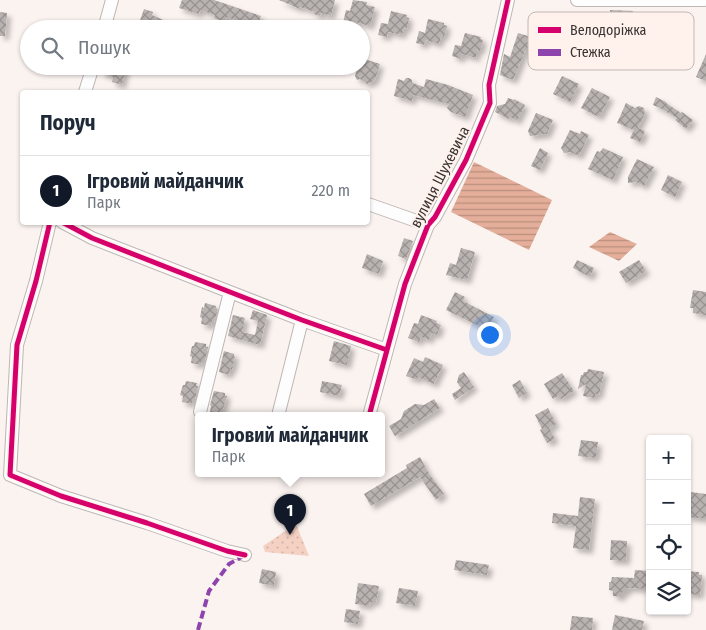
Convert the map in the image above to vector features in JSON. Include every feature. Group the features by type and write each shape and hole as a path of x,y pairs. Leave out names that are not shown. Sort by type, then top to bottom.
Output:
{"street":[{"path":"106,20 112,0"},
{"name":"вулиця Шухевича","path":"370,412 405,284 428,225 435,217 466,160 490,103 489,85 508,0"},
{"path":"577,0 704,0"},
{"path":"86,90 90,75"},
{"path":"370,205 428,225"},
{"path":"49,225 17,345 10,475 61,496 245,555"},
{"path":"68,225 92,238 302,320 387,350"},
{"path":"200,412 230,292"},
{"path":"279,412 302,320"}],"shaded area":[{"path":"474,162 552,200 529,250 451,212"},
{"path":"610,232 637,244 619,261 589,247"},
{"path":"296,524 309,556 265,552 263,546"}],"building":[{"path":"182,0 214,0 261,16 260,20 235,20 227,17 226,20 220,20 214,18 215,15 200,10 199,14 179,8"},
{"path":"279,0 335,0 331,16 321,13 320,16 314,14 315,12 300,7 300,9"},
{"path":"353,0 367,2 366,5 375,7 370,26 370,20 344,20 346,10 350,11"},
{"path":"144,9 153,12 152,15 163,20 140,20"},
{"path":"610,10 633,11 633,12 610,12"},
{"path":"391,11 407,15 406,17 409,18 407,29 404,28 402,35 388,32 387,37 378,35 381,23 388,24"},
{"path":"0,12 7,13 5,36 0,36"},
{"path":"428,19 444,23 447,26 444,37 441,36 439,44 426,40 424,45 416,43 419,31 425,33"},
{"path":"465,33 481,37 480,39 483,40 480,51 477,50 476,58 462,54 461,59 452,56 455,45 461,46"},
{"path":"518,33 528,36 528,52 525,51 513,80 500,75 504,54 510,57"},
{"path":"706,54 706,81 696,77"},
{"path":"370,61 380,64 375,80 370,83 367,84 360,79 357,80 355,76 370,75"},
{"path":"107,75 124,75 122,85 112,82 113,77"},
{"path":"562,76 579,84 570,102 553,94"},
{"path":"406,78 412,80 412,83 424,87 426,79 473,95 465,117 451,112 447,108 449,104 413,95 412,101 394,96 398,79 404,81"},
{"path":"592,88 610,97 599,117 581,108"},
{"path":"656,97 693,120 686,129 675,120 677,118 653,105"},
{"path":"508,98 525,105 517,121 495,112 497,106 505,104"},
{"path":"626,103 635,108 639,106 644,108 645,113 638,128 645,131 640,142 630,138 634,130 617,123"},
{"path":"536,113 553,120 547,134 530,136 528,131"},
{"path":"570,130 580,134 581,131 589,135 579,156 570,152 564,153 561,148"},
{"path":"540,148 548,153 540,170 531,166"},
{"path":"603,148 623,157 613,180 588,169 597,151 600,152"},
{"path":"637,159 654,167 644,186 636,182 628,183 628,177"},
{"path":"668,175 682,182 675,197 661,190"},
{"path":"404,238 413,241 406,259 398,256"},
{"path":"461,248 475,252 467,280 446,275 450,263 456,265"},
{"path":"367,254 383,261 379,274 362,268"},
{"path":"577,260 594,268 590,277 573,268"},
{"path":"639,260 646,271 626,283 619,272"},
{"path":"693,290 706,292 706,315 693,313 693,308 690,308"},
{"path":"455,292 465,297 463,301 494,317 487,330 446,310"},
{"path":"205,303 216,306 218,309 211,326 201,324 202,318 200,317"},
{"path":"253,310 267,315 260,345 228,336 233,315 245,318 242,332 255,335 258,321 250,319"},
{"path":"421,315 437,321 436,323 441,325 437,335 432,333 429,340 421,337 419,342 408,338 414,323 418,324"},
{"path":"334,341 351,346 347,365 329,361"},
{"path":"195,342 206,344 206,347 208,347 205,360 202,360 201,365 191,363 192,357 190,356"},
{"path":"224,351 234,354 235,357 229,375 219,372"},
{"path":"425,357 443,365 434,384 418,377 417,380 406,376 414,358 423,362"},
{"path":"588,369 604,372 599,395 595,394 595,398 583,396 586,384 578,389 581,375 587,372"},
{"path":"464,372 474,387 455,400 452,394 461,388 457,382 459,375"},
{"path":"562,373 574,391 561,399 558,396 553,399 544,384"},
{"path":"520,380 527,393 519,398 512,385"},
{"path":"186,381 197,383 196,386 198,386 192,404 182,402 183,396 180,395"},
{"path":"322,381 342,385 339,396 320,392"},
{"path":"214,391 225,393 225,396 227,396 220,412 210,412"},
{"path":"434,399 440,408 395,436 389,426 401,419 404,411 415,404 424,405"},
{"path":"548,408 556,424 549,428 555,439 547,443 535,415"},
{"path":"581,440 598,442 596,458 578,456"},
{"path":"420,457 444,494 436,500 420,477 371,506 364,494 407,468 406,465"},
{"path":"691,492 706,494 706,519 691,517"},
{"path":"580,497 595,499 589,550 573,548 576,526 552,523 553,513 578,516"},
{"path":"611,540 627,541 626,561 610,560"},
{"path":"456,560 489,565 487,575 454,570"},
{"path":"262,569 276,572 274,586 259,583"},
{"path":"635,570 646,571 646,589 627,588 627,592 622,592 622,597 613,596 613,591 609,590 609,582 611,582 612,577 634,578"},
{"path":"691,571 699,572 699,575 702,575 700,595 691,594"},
{"path":"358,583 379,586 376,602 370,602 369,606 355,604"},
{"path":"399,588 418,591 415,606 396,603"},
{"path":"346,609 360,611 358,624 344,622"},
{"path":"615,615 644,621 642,630 612,630"},
{"path":"572,616 593,618 592,630 570,630"}],"marked path":[{"path":"198,630 209,591 229,564 245,555"}],"cycle path":[{"path":"370,412 405,284 428,225 435,217 466,160 490,103 489,85 508,0"},
{"path":"49,225 36,281 17,345 10,475 61,496 227,551 245,555"},
{"path":"68,225 92,238 302,320 387,350"}],"place":[{"name":"Ігровий майданчик","path":"290,535"}]}
